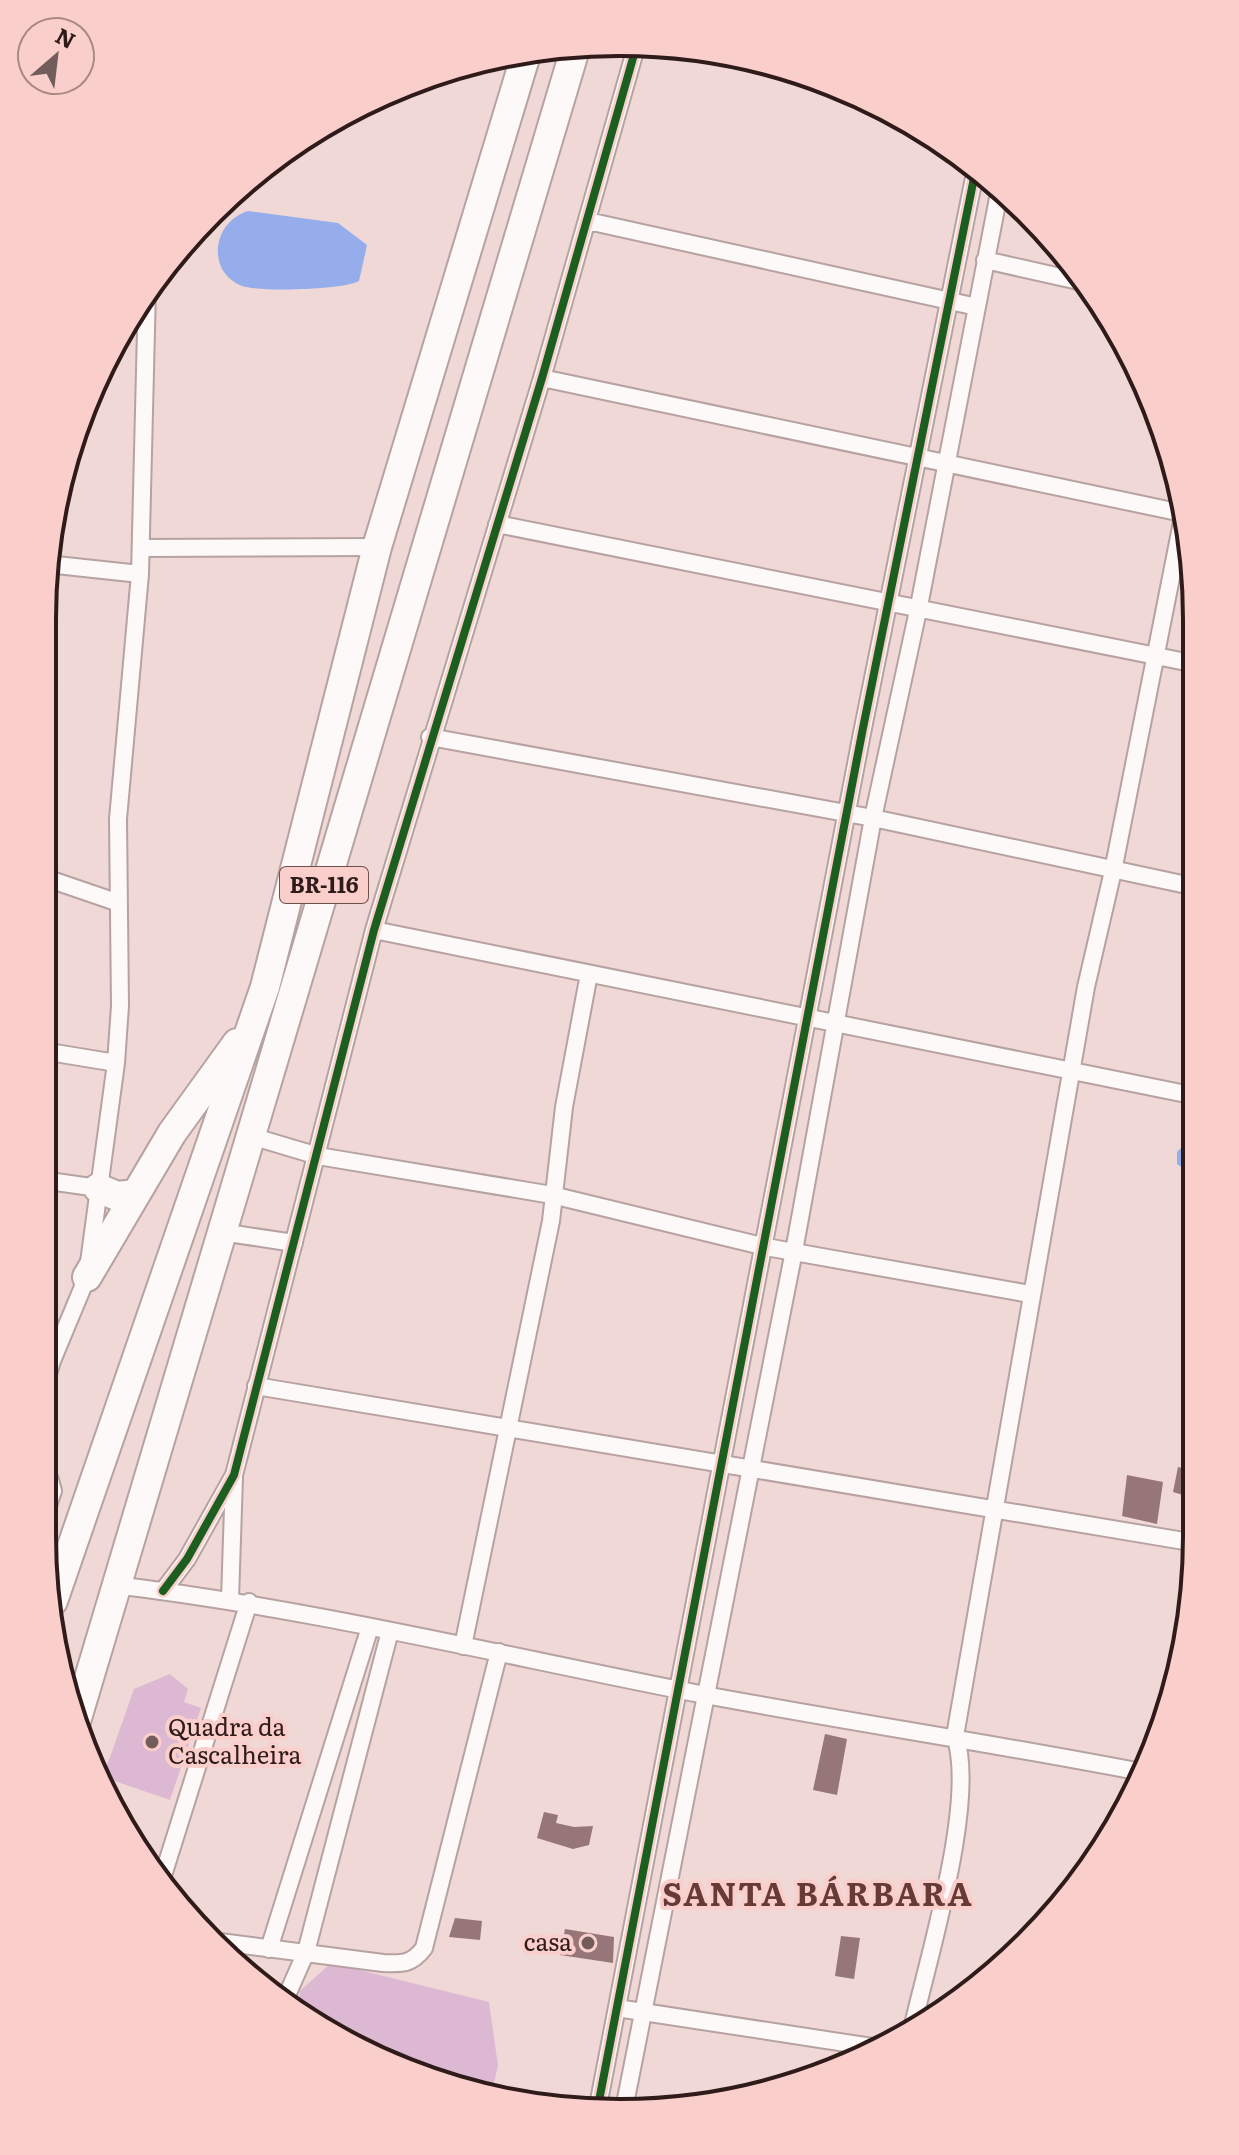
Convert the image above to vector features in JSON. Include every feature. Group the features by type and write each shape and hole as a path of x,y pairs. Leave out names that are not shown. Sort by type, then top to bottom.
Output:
{"highway":[{"name":"BR-116","path":"81,1702 572,58"},
{"path":"58,1580 254,1020 377,547 523,65"},
{"path":"87,1277 172,1133 254,1020"},
{"path":"98,1188 117,1196 136,1194"}],"street":[{"path":"230,1600 234,1475 374,930 430,737 542,378 634,56"},
{"path":"599,2098 810,1020 888,601 973,181"},
{"path":"626,2099 794,1251 873,818 919,606 997,202"},
{"path":"588,221 977,307"},
{"path":"985,260 1069,279"},
{"path":"56,1340 87,1277 116,1063 120,1006 116,902 127,693 140,574 146,313"},
{"path":"542,378 1172,513"},
{"path":"497,524 1183,661"},
{"path":"915,2015 952,1852 963,1769 955,1736 1030,1294 1177,543"},
{"path":"141,548 377,547"},
{"path":"59,565 140,574"},
{"path":"430,737 873,818 1183,884"},
{"path":"56,881 116,902"},
{"path":"374,930 1183,1094"},
{"path":"463,1646 543,1261 589,974"},
{"path":"56,1053 116,1063"},
{"path":"251,1136 318,1156 552,1195 766,1247 1030,1294"},
{"path":"56,1182 98,1188"},
{"path":"221,1232 294,1243"},
{"path":"256,1386 1183,1541"},
{"path":"163,1591 187,1559 234,1475"},
{"path":"115,1585 249,1602 707,1695 955,1736 1132,1770"},
{"path":"165,1869 249,1602"},
{"path":"269,1949 370,1627"},
{"path":"289,1992 306,1952 390,1631"},
{"path":"231,1944 406,1964 424,1948 499,1652"},
{"path":"647,1853 674,1855"},
{"path":"617,2008 860,2045"}],"shaded area":[{"name":"Quadra da Cascalheira","path":"170,1674 188,1689 184,1702 201,1708 170,1800 112,1780 106,1768 134,1689"},
{"path":"331,1963 489,2002 498,2066 494,2084 438,2069 370,2041 299,1999 300,1991"}],"water":[{"path":"248,211 338,223 367,245 359,281 320,288 283,289 252,288 230,279 223,270 218,247 227,225"},
{"path":"1183,1146 1183,1168 1177,1164 1177,1152"}],"building":[{"path":"1178,1467 1183,1468 1183,1495 1173,1492"},
{"path":"1127,1475 1163,1482 1157,1524 1122,1516"},
{"path":"825,1734 847,1739 837,1795 813,1790"},
{"path":"544,1812 558,1815 556,1823 574,1827 593,1826 589,1845 573,1849 537,1838"},
{"name":"casa","path":"455,1918 482,1921 480,1940 449,1937"},
{"name":"casa","path":"565,1929 614,1937 613,1963 560,1955"},
{"path":"841,1936 860,1938 854,1979 835,1976"}],"cycle path":[{"path":"163,1591 187,1559 234,1475 374,930 542,378 633,56"},
{"path":"599,2098 862,733 973,181"}],"place":[{"name":"Quadra da Cascalheira","path":"152,1742"},
{"name":"casa","path":"588,1943"}],"district":[{"name":"SANTA BÁRBARA","path":"818,1895"}]}
